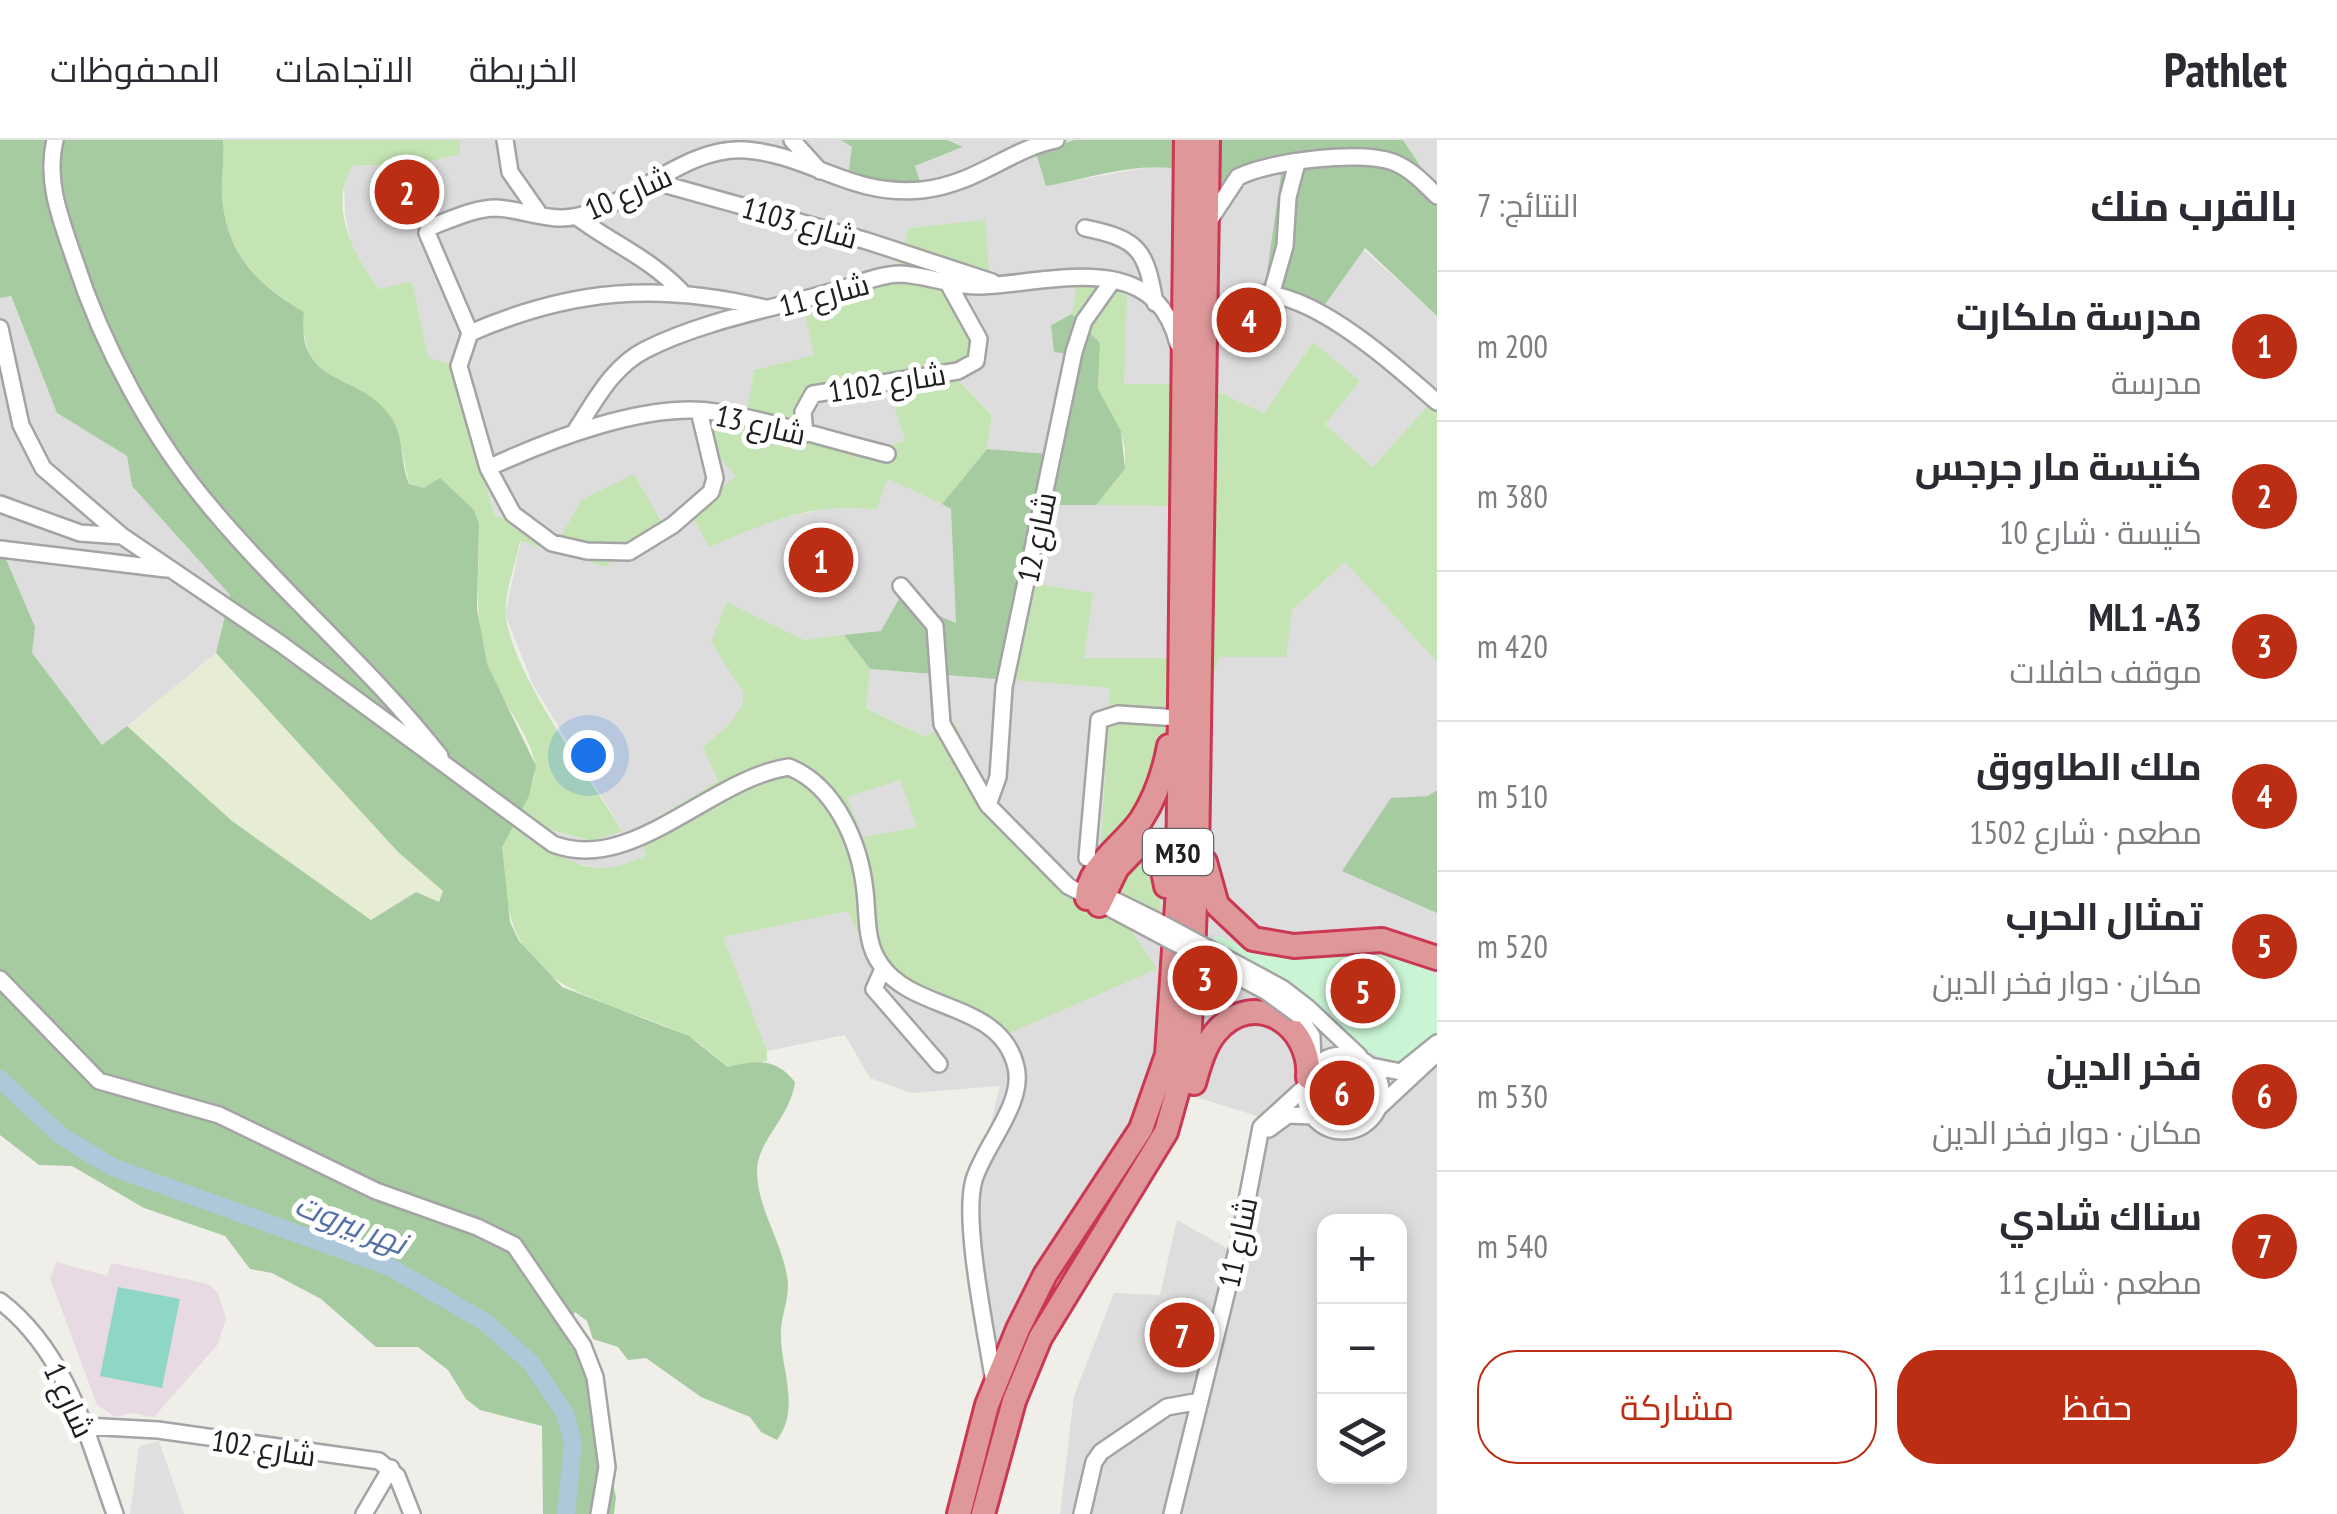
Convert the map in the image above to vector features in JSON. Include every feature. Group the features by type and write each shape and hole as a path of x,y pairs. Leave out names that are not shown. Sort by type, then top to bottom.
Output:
{"highway":[{"name":"M30","path":"959,1514 994,1384 1045,1275 1151,1110 1167,1055 1174,983 1186,140"},
{"name":"M30","path":"982,1514 1014,1401 1040,1338 1166,1132 1189,1050 1197,858 1208,140"},
{"path":"1095,896 1155,797 1178,721"},
{"path":"1095,896 1132,849 1146,844 1156,847 1164,869 1174,983"},
{"path":"1197,858 1208,865 1220,909 1241,931 1262,942 1294,946 1382,940 1437,958"},
{"path":"1194,949 1220,929 1267,952 1381,948 1437,966"},
{"path":"1166,1132 1181,1119 1208,1044 1227,1022 1243,1015 1271,1013 1294,1028 1306,1047 1308,1079"}],"street":[{"path":"55,140 55,200 87,299 154,426 210,507 385,690 453,774"},
{"path":"505,140 510,172 540,215"},
{"path":"792,140 822,174"},
{"path":"1023,140 1052,141"},
{"name":"شارع 10","path":"470,333 427,233 430,227 489,208 578,217 689,164 731,150 775,156 869,189 927,189 978,176 1052,141"},
{"path":"1208,223 1234,180 1256,170 1297,164 1379,158 1406,169 1437,196"},
{"path":"1270,295 1284,246 1288,197 1297,164"},
{"path":"1208,174 1234,180"},
{"name":"شارع 1103","path":"656,182 867,240 999,285"},
{"path":"578,217 603,236 638,252 681,291"},
{"path":"1084,228 1120,236 1140,249 1156,304"},
{"name":"شارع 11","path":"576,430 613,375 645,350 769,309 895,274 948,285 999,285 1089,274 1113,280"},
{"path":"1113,280 1138,288 1156,304 1174,329 1182,364"},
{"name":"شارع 12","path":"988,805 998,777 1004,688 1074,352 1084,321 1113,280"},
{"name":"شارع 1102","path":"806,434 804,404 814,394 958,371 976,361 979,340 948,285"},
{"path":"699,411 715,478 710,492 673,525 630,552 586,551 552,543 531,531 514,514 488,468 458,366 470,333 564,299 681,291 769,309"},
{"path":"1204,346 1213,322 1226,307 1248,297 1270,295 1332,318 1437,402"},
{"path":"0,328 21,425 31,452 43,468 122,536 282,644 541,838 574,851 629,843 697,803 771,770 790,767 805,774 840,815 858,855 870,942 883,969 991,1027 1011,1051 1018,1071 1008,1110 979,1164 970,1203 994,1384"},
{"name":"شارع 13","path":"488,468 576,430 699,411 886,454"},
{"path":"0,504 80,533 122,536"},
{"path":"0,549 170,569"},
{"path":"901,586 935,626 937,698 942,724 988,805 1038,858 1095,896 1282,988 1302,1011 1368,1064 1381,1087 1378,1109"},
{"path":"1087,858 1099,720 1118,714 1178,721"},
{"path":"883,969 874,989 939,1064"},
{"path":"0,979 100,1082 219,1115 376,1191 476,1227 514,1246 583,1346 595,1377 607,1467 599,1514"},
{"path":"1302,1011 1313,1040 1308,1079 1313,1116 1325,1126 1349,1130 1361,1126 1437,1054"},
{"path":"1308,1079 1330,1057 1355,1056 1368,1064 1401,1072 1437,1043"},
{"name":"شارع 11","path":"1172,1514 1240,1242 1257,1144 1270,1116 1308,1079"},
{"path":"1257,1144 1279,1120 1313,1116"},
{"name":"شارع 1","path":"0,1301 24,1321 56,1364 84,1426 115,1514"},
{"path":"1082,1514 1094,1462 1101,1452 1168,1407 1200,1401"},
{"name":"شارع 102","path":"84,1426 174,1432 324,1457 371,1460 392,1468"},
{"path":"364,1514 392,1468"},
{"path":"392,1468 412,1514"}],"shaded area":[{"path":"460,140 841,140 922,186 915,166 962,148 947,140 1074,140 1036,155 1046,186 1154,166 1199,172 1216,187 1260,175 1281,175 1437,316 1437,395 1373,467 1325,424 1312,343 1264,413 1201,384 1123,384 1127,296 1076,285 1072,314 1051,325 1070,354 1060,456 987,449 992,414 955,377 952,297 985,221 909,228 892,282 814,355 754,370 736,476 710,546 773,520 844,505 875,510 888,479 951,508 956,623 804,640 712,642 743,692 744,701 737,716 703,747 719,781 636,830 648,855 613,871 574,863 527,835 530,824 591,841 622,830 533,685 505,614 521,541 605,567 563,535 495,516 449,364 428,358 412,281 379,289 353,254 345,214 344,179 353,165 412,166 459,154"},
{"path":"1403,140 1437,140 1437,191 1430,181"},
{"path":"10,295 57,413 127,456 132,486 230,595 216,653 103,746 31,653 35,627 0,545 0,298"},
{"path":"888,383 905,440 883,448 805,430 804,397"},
{"path":"1052,505 1170,505 1172,658 1084,658 1031,583"},
{"path":"1346,561 1437,662 1437,1514 1060,1514 1074,1396 1114,1293 1160,1295 1177,1220 1242,1257 1257,1116 1186,1094 997,1394 968,1282 974,1193 1000,1086 911,1093 870,1078 845,1035 767,1051 722,937 848,911 861,941 1157,970 1126,923 1015,831 970,763 956,724 923,736 865,707 870,669 1110,688 1102,843 1191,751 1219,657 1292,610"},
{"path":"900,780 918,827 863,837 846,797"},
{"path":"57,1262 107,1276 111,1263 208,1284 218,1293 226,1318 218,1344 154,1417 130,1413 116,1417 97,1405 50,1278"},
{"path":"159,1441 184,1514 130,1514 139,1446"}],"green space":[{"path":"0,140 223,140 225,216 247,265 272,290 304,312 304,337 309,354 319,367 378,402 391,417 409,484 424,488 440,478 474,510 479,524 477,609 487,664 536,766 529,796 502,847 510,922 519,941 562,987 689,1036 728,1067 765,1063 781,1069 795,1082 787,1107 762,1150 757,1173 761,1199 788,1282 781,1336 788,1412 777,1440 761,1432 750,1417 701,1397 646,1358 628,1360 618,1347 593,1339 587,1321 575,1312 565,1331 571,1347 584,1355 616,1497 614,1514 543,1514 542,1426 480,1410 466,1399 448,1370 418,1347 376,1347 321,1299 272,1273 250,1269 225,1236 144,1208 72,1166 39,1165 0,1135 0,545 35,627 32,653 102,745 127,726 232,821 371,920 416,892 439,902 443,891 398,852 216,653 230,595 132,486 127,456 57,413 11,296 0,298"},
{"path":"223,140 460,140 460,154 412,166 353,165 346,181 343,214 353,246 379,289 412,281 428,357 449,364 495,516 562,535 581,500 634,474 663,525 605,567 520,541 506,609 513,643 538,698 622,831 591,841 530,824 527,836 585,866 628,863 647,855 636,830 718,781 703,747 735,716 743,701 743,692 711,642 727,602 804,640 844,635 870,669 866,708 923,736 956,724 990,800 1059,871 1126,923 1157,969 1007,1034 896,989 861,941 848,911 723,937 767,1051 767,1061 729,1067 686,1035 583,994 556,979 534,960 517,934 506,899 502,852 507,831 533,780 534,757 487,666 478,596 479,524 424,488 409,484 401,446 367,395 335,380 310,359 302,327 304,312 258,277 237,250 222,195","holes":["900,780 917,827 863,837 847,797"]},
{"path":"841,140 947,140 963,147 915,166 922,187 848,177 852,147"},
{"path":"1074,140 1403,140 1437,191 1437,316 1365,248 1319,313 1264,293 1281,175 1260,175 1216,187 1198,175 1157,167 1046,186 1036,154"},
{"path":"985,220 990,281 964,273 952,297 982,354 955,377 992,415 987,449 942,504 888,479 876,510 811,511 709,547 690,512 736,476 714,451 709,414 747,410 754,370 814,355 803,304 892,282 909,228","holes":["887,383 905,440 883,448 806,430 804,397"]},
{"path":"1101,281 1127,296 1124,384 1201,384 1264,413 1313,342 1360,381 1325,424 1373,467 1437,395 1437,662 1345,562 1292,610 1286,657 1219,657 1191,751 1101,844 1110,688 996,679 1031,583 1093,593 1084,658 1172,658 1170,506 1096,505 1125,469 1125,450 1121,431 1098,390 1100,343 1072,314 1076,285"},
{"path":"1072,314 1100,343 1098,389 1121,431 1125,469 1096,505 1052,505 1031,583 996,679 870,669 844,635 881,631 899,599 956,623 951,509 942,504 987,449 1060,455 1069,354 1054,352 1051,325"},
{"path":"216,653 398,852 444,891 439,902 415,892 371,920 232,821 127,726"},
{"path":"1437,790 1437,913 1342,871 1391,798 1428,796"},
{"path":"1144,851 1161,877 1160,916 1121,890 1124,875"},
{"path":"1216,936 1267,956 1377,955 1419,964 1437,976 1437,1032 1405,1060 1392,1062 1371,1053 1299,991 1208,942"},
{"path":"118,1287 180,1299 162,1388 100,1376"}],"waterway":[{"name":"نهر بيروت","path":"0,1079 60,1135 112,1167 390,1267 485,1322 531,1363 565,1413 573,1443 566,1514"}],"place":[{"name":"كنيسة مار جرجس","path":"407,192"},
{"name":"ملك الطاووق","path":"1249,320"},
{"name":"مدرسة ملكارت","path":"821,560"},
{"name":"ML1 -A3","path":"1205,978"},
{"name":"تمثال الحرب","path":"1363,991"},
{"name":"فخر الدين","path":"1342,1093"},
{"name":"سناك شادي","path":"1182,1335"}]}
